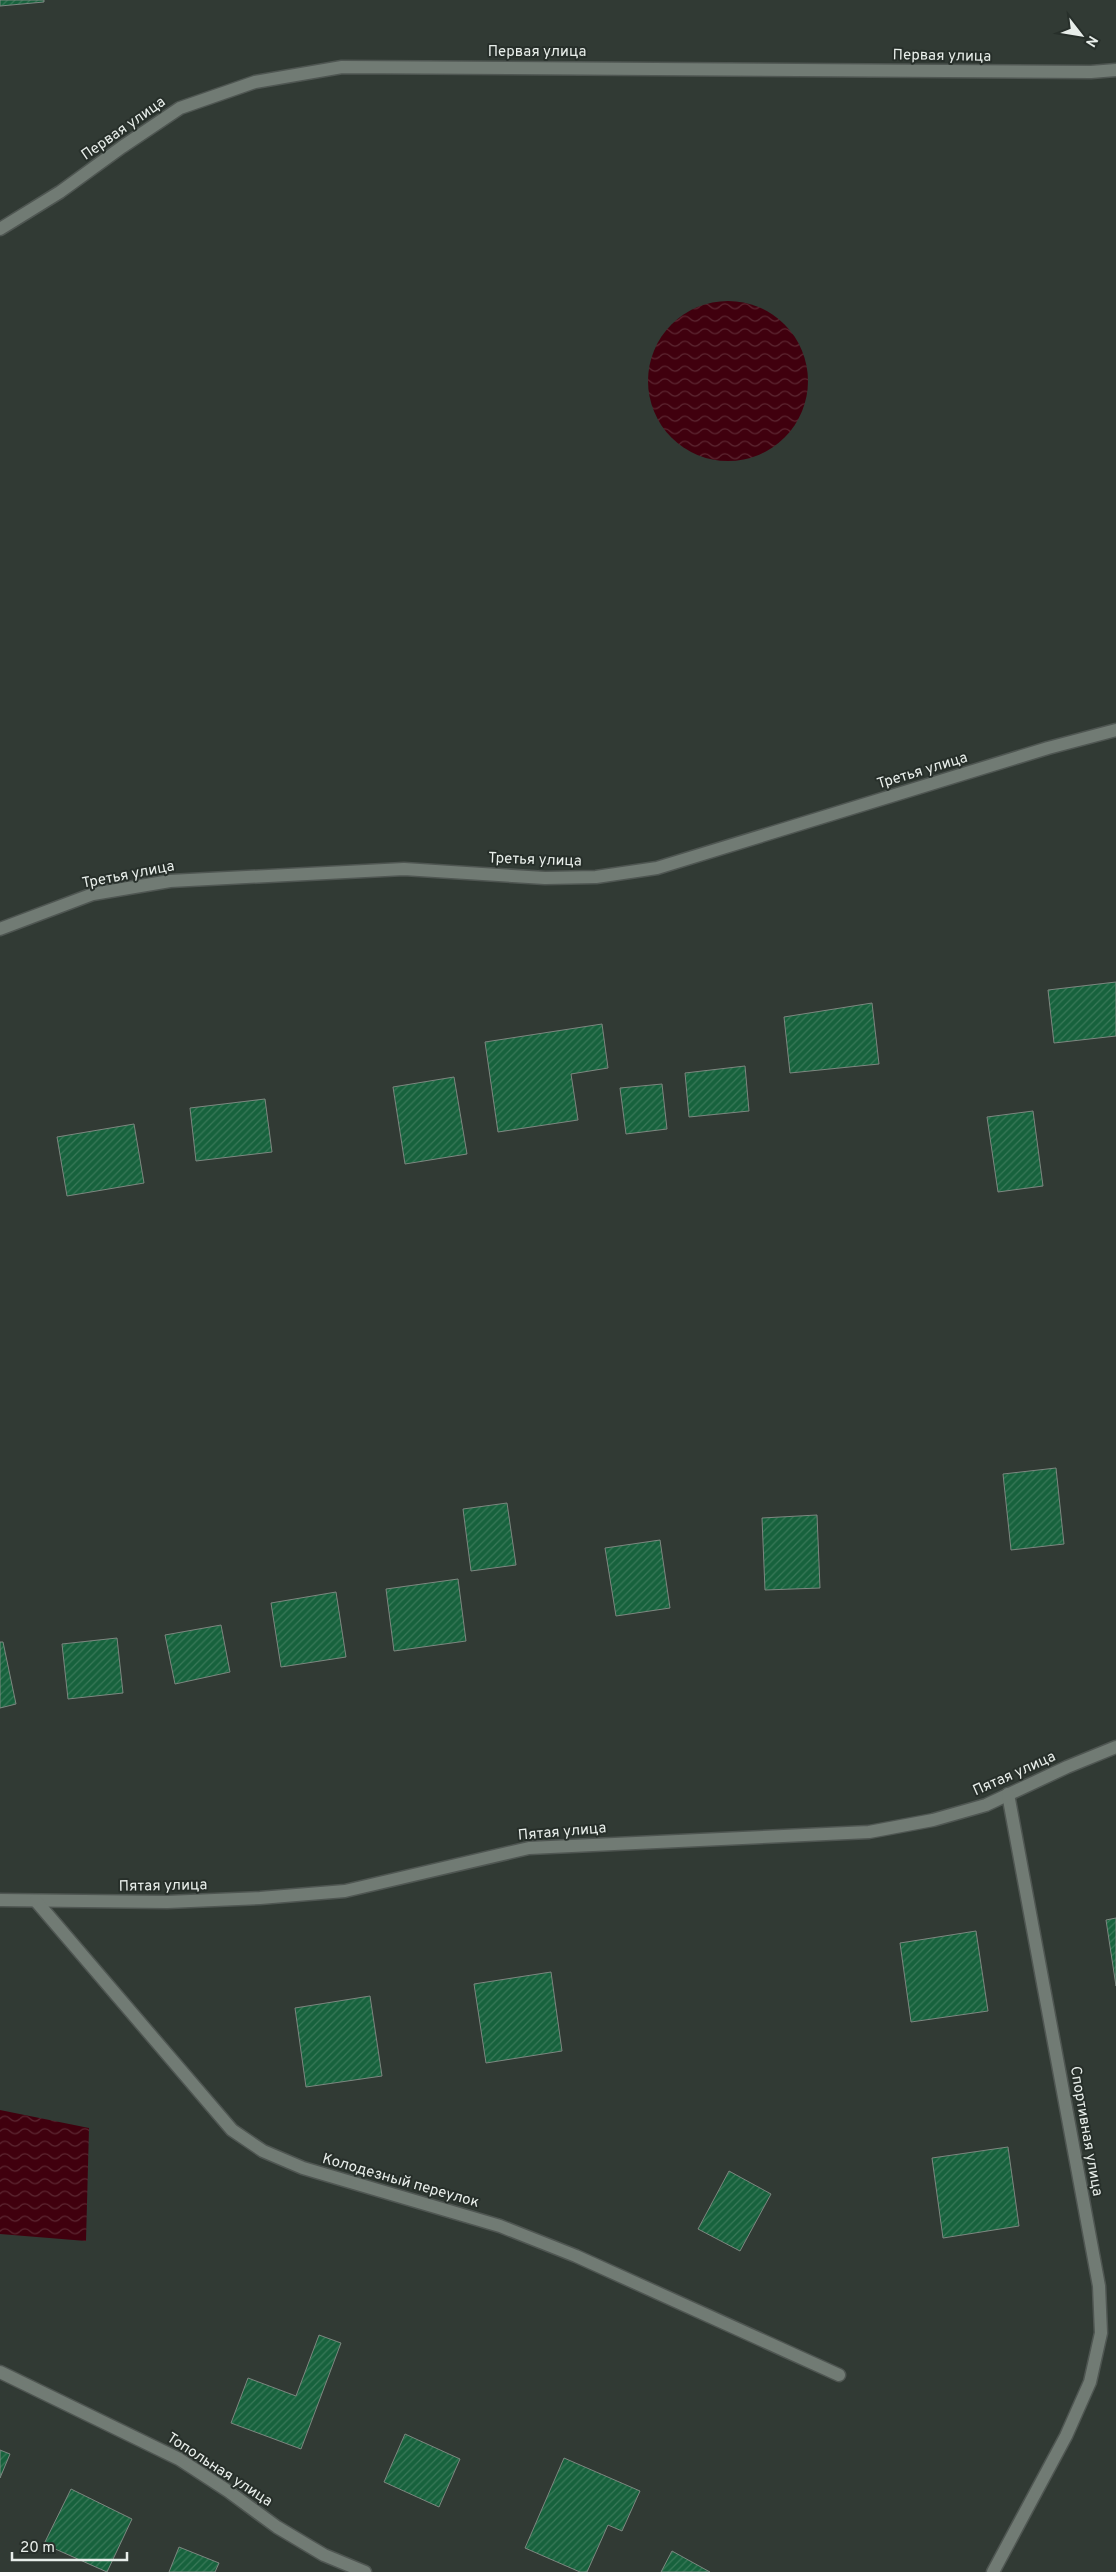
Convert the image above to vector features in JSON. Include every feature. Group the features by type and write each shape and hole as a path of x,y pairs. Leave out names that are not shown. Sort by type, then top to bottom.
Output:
{"street":[{"name":"Первая улица","path":"0,229 60,192 180,108 255,82 342,67 1091,72 1116,70"},
{"name":"Третья улица","path":"0,929 93,894 170,881 404,869 545,878 588,877 657,868 1048,748 1116,730"},
{"name":"Пятая улица","path":"0,1900 166,1902 344,1891 529,1848 869,1832 934,1820 986,1805 1116,1747"},
{"name":"Спортивная улица","path":"993,2572 1066,2436 1090,2382 1101,2333 1099,2286 1008,1794"},
{"name":"Колодезный переулок","path":"36,1901 221,2118 232,2130 263,2151 303,2168 500,2226 649,2287 839,2375"},
{"name":"Топольная улица","path":"0,2372 179,2459 285,2532 324,2555 366,2572"}],"water":[{"path":"736,301 766,310 785,324 795,336 802,350 807,365 807,397 802,412 795,426 785,438 773,448 751,458 736,461 720,461 705,458 683,448 661,426 649,397 648,373 651,358 661,336 683,314 712,302"},
{"path":"0,2110 89,2128 86,2241 0,2234"}],"building":[{"path":"0,0 44,0 44,2 0,6"},
{"path":"1116,982 1116,1036 1054,1043 1048,990"},
{"path":"872,1003 879,1064 790,1073 784,1017"},
{"path":"602,1024 608,1068 571,1074 578,1120 498,1132 485,1042"},
{"path":"745,1066 749,1111 689,1117 685,1073"},
{"path":"454,1077 467,1154 405,1164 393,1087"},
{"path":"662,1084 667,1129 626,1134 620,1088"},
{"path":"265,1099 272,1152 196,1161 190,1108"},
{"path":"1033,1111 1043,1186 998,1192 987,1117"},
{"path":"134,1124 144,1183 67,1196 57,1137"},
{"path":"1056,1468 1064,1544 1011,1550 1003,1474"},
{"path":"507,1503 516,1565 471,1571 463,1509"},
{"path":"817,1515 820,1588 765,1590 762,1518"},
{"path":"660,1540 670,1608 616,1616 605,1548"},
{"path":"458,1579 466,1641 394,1651 386,1589"},
{"path":"336,1592 346,1657 281,1667 271,1603"},
{"path":"221,1625 230,1672 175,1684 165,1635"},
{"path":"117,1638 123,1693 68,1699 62,1644"},
{"path":"0,1642 3,1642 16,1704 0,1708"},
{"path":"1116,1918 1116,1986 1106,1920"},
{"path":"976,1931 988,2011 911,2022 900,1943"},
{"path":"551,1972 562,2051 486,2063 474,1984"},
{"path":"370,1996 382,2076 306,2087 295,2008"},
{"path":"1008,2147 1019,2226 943,2238 932,2158"},
{"path":"729,2171 771,2194 740,2251 698,2229"},
{"path":"319,2335 341,2343 301,2449 231,2423 248,2378 296,2396"},
{"path":"405,2434 460,2459 439,2507 384,2482"},
{"path":"0,2450 10,2454 0,2478"},
{"path":"564,2458 640,2491 622,2531 608,2525 587,2572 580,2572 525,2548"},
{"path":"71,2489 132,2519 107,2572 44,2544"},
{"path":"179,2547 219,2563 215,2572 169,2572"},
{"path":"672,2551 710,2572 661,2572"}]}
